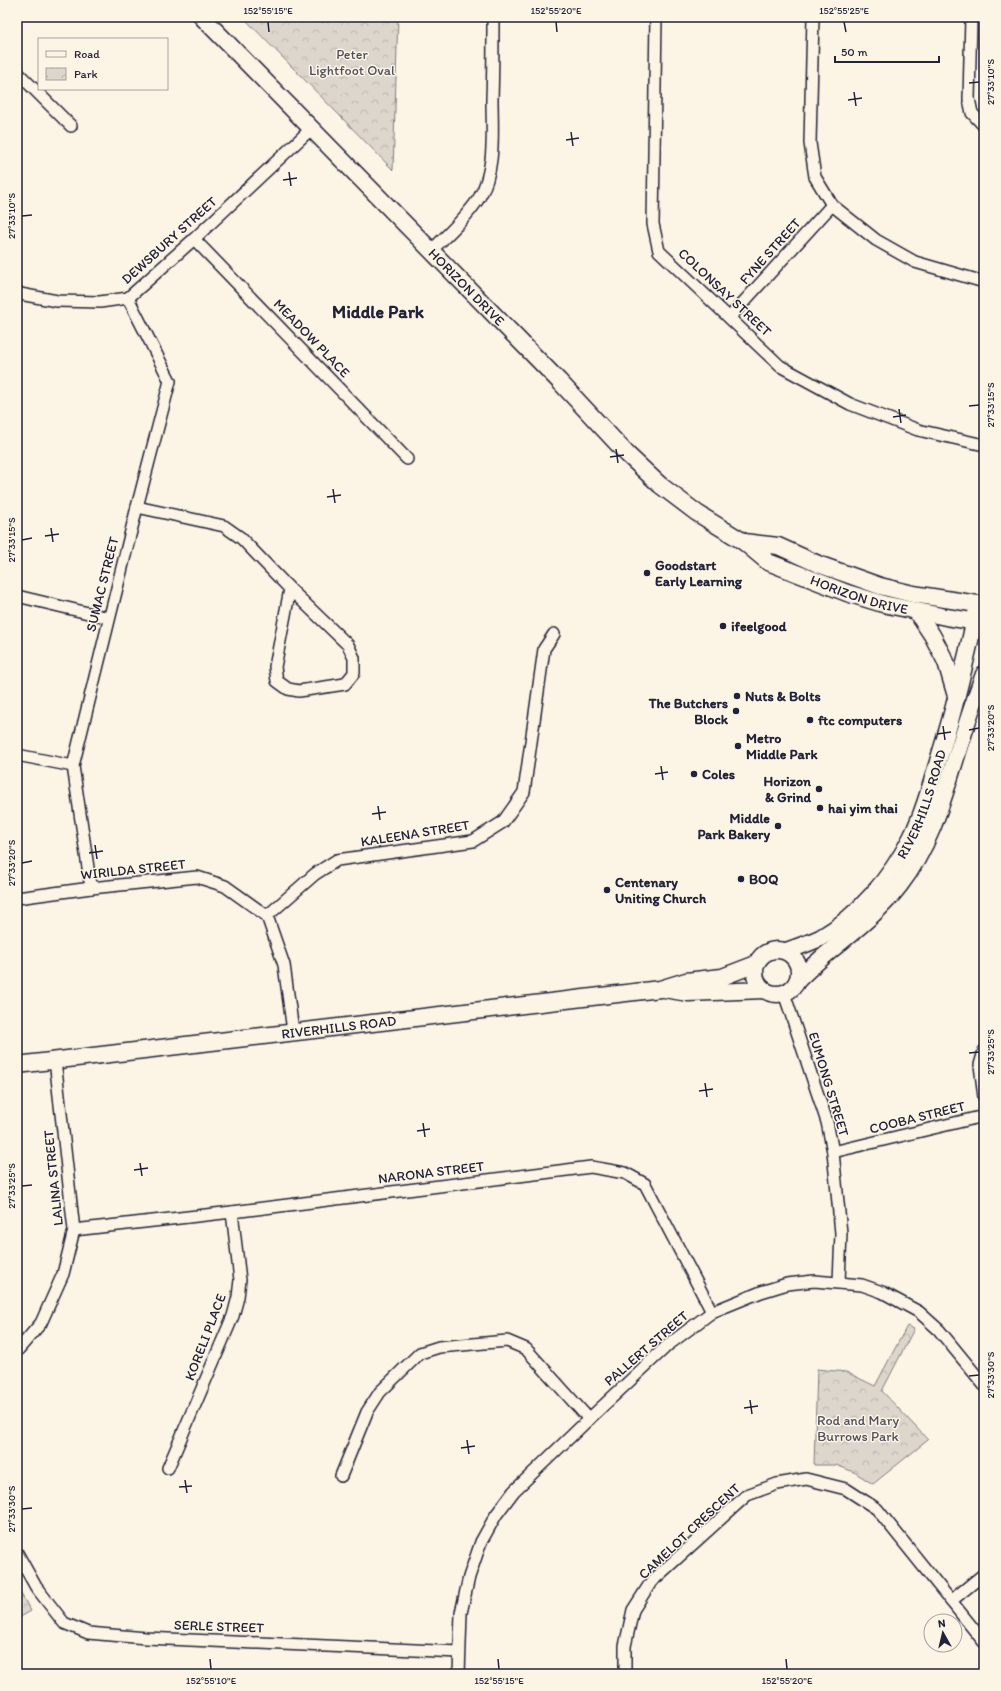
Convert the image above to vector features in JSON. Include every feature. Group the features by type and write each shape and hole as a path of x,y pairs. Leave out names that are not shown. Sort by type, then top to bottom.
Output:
{"street":[{"name":"HORIZON DRIVE","path":"202,17 560,381 628,455 660,485 697,513 744,542 768,562 847,593 916,611 979,622"},
{"path":"432,250 450,233 479,198 486,183 492,156 493,17"},
{"name":"COLONSAY STREET","path":"656,17 653,224 659,251 780,366 850,404 918,430 984,445"},
{"path":"813,17 810,143 815,177 832,205 876,240 915,262 984,282"},
{"path":"971,17 969,99 972,113 984,126"},
{"path":"17,72 71,126"},
{"name":"DEWSBURY STREET","path":"18,296 57,301 100,302 128,298 194,239 312,128"},
{"name":"FYNE STREET","path":"730,317 832,205"},
{"name":"MEADOW PLACE","path":"194,239 407,458"},
{"name":"SUMAC STREET","path":"91,888 73,766 136,507 170,381 128,298"},
{"path":"136,507 224,526 241,538 290,589 348,645 354,658 354,673 346,684 299,691 288,689 277,681 275,667 290,589"},
{"name":"HORIZON DRIVE","path":"744,542 778,546 818,564 880,586 913,594 981,605"},
{"path":"17,596 109,618"},
{"name":"RIVERHILLS ROAD","path":"786,951 821,937 838,926 865,902 890,872 911,837 925,802 945,740 956,697 979,622 981,605"},
{"path":"916,611 932,635 946,662 956,697"},
{"name":"KALEENA STREET","path":"267,916 315,874 337,860 473,841 503,822 524,792 544,649 554,634"},
{"name":"RIVERHILLS ROAD","path":"798,980 812,966 857,930 873,915 899,887 916,864 929,838 939,811 967,723 984,676"},
{"path":"17,755 73,766"},
{"name":"WIRILDA STREET","path":"17,898 91,888 197,877 225,886 267,916"},
{"path":"267,916 284,965 293,1031"},
{"path":"771,950 786,951 793,956 797,962 800,970 798,980 792,989 784,993 777,994 764,990 756,978 754,971 756,964 765,953 771,950"},
{"name":"RIVERHILLS ROAD","path":"17,1065 293,1031 660,989 686,981 722,977 756,964"},
{"name":"RIVERHILLS ROAD","path":"660,989 688,993 764,990"},
{"name":"EUMONG STREET","path":"784,993 827,1122 834,1152 841,1233 839,1282"},
{"path":"984,1051 980,1065 984,1097"},
{"name":"LALINA STREET","path":"17,1351 41,1323 63,1274 74,1230 55,1060"},
{"name":"COOBA STREET","path":"834,1152 984,1116"},
{"name":"NARONA STREET","path":"74,1230 591,1168 625,1173 645,1184 712,1312"},
{"name":"KORELI PLACE","path":"168,1468 233,1316 240,1280 232,1212"},
{"name":"PALLERT STREET","path":"459,1674 461,1613 469,1577 481,1542 492,1522 514,1492 589,1419 668,1345 712,1312 761,1292 787,1284 814,1281 862,1285 882,1292 919,1312 939,1330 984,1385"},
{"path":"341,1476 367,1412 380,1392 420,1353 439,1347 507,1341 526,1349 589,1419"},
{"name":"CAMELOT CRESCENT","path":"625,1674 625,1646 633,1610 651,1582 747,1495 777,1484 806,1479 846,1488 877,1509 984,1642"},
{"name":"SERLE STREET","path":"17,1554 36,1587 64,1623 88,1633 153,1638 459,1652"},
{"path":"951,1601 984,1574"}],"green space":[{"name":"Peter Lightfoot Oval","path":"243,17 398,17 393,170"},
{"name":"Rod and Mary Burrows Park","path":"907,1326 914,1329 882,1391 928,1440 873,1484 854,1472 836,1465 814,1465 817,1369 846,1372 875,1386"},
{"path":"17,1587 31,1611 17,1619"}],"place":[{"name":"Goodstart Early Learning","path":"647,573"},
{"name":"ifeelgood","path":"723,626"},
{"name":"Nuts & Bolts","path":"737,696"},
{"name":"The Butchers Block","path":"736,711"},
{"name":"ftc computers","path":"810,720"},
{"name":"Metro Middle Park","path":"738,746"},
{"name":"Coles","path":"694,774"},
{"name":"Horizon & Grind","path":"819,789"},
{"name":"hai yim thai","path":"820,808"},
{"name":"Middle Park Bakery","path":"778,826"},
{"name":"BOQ","path":"741,879"},
{"name":"Centenary Uniting Church","path":"607,890"}],"district":[{"name":"Middle Park","path":"378,312"}]}
